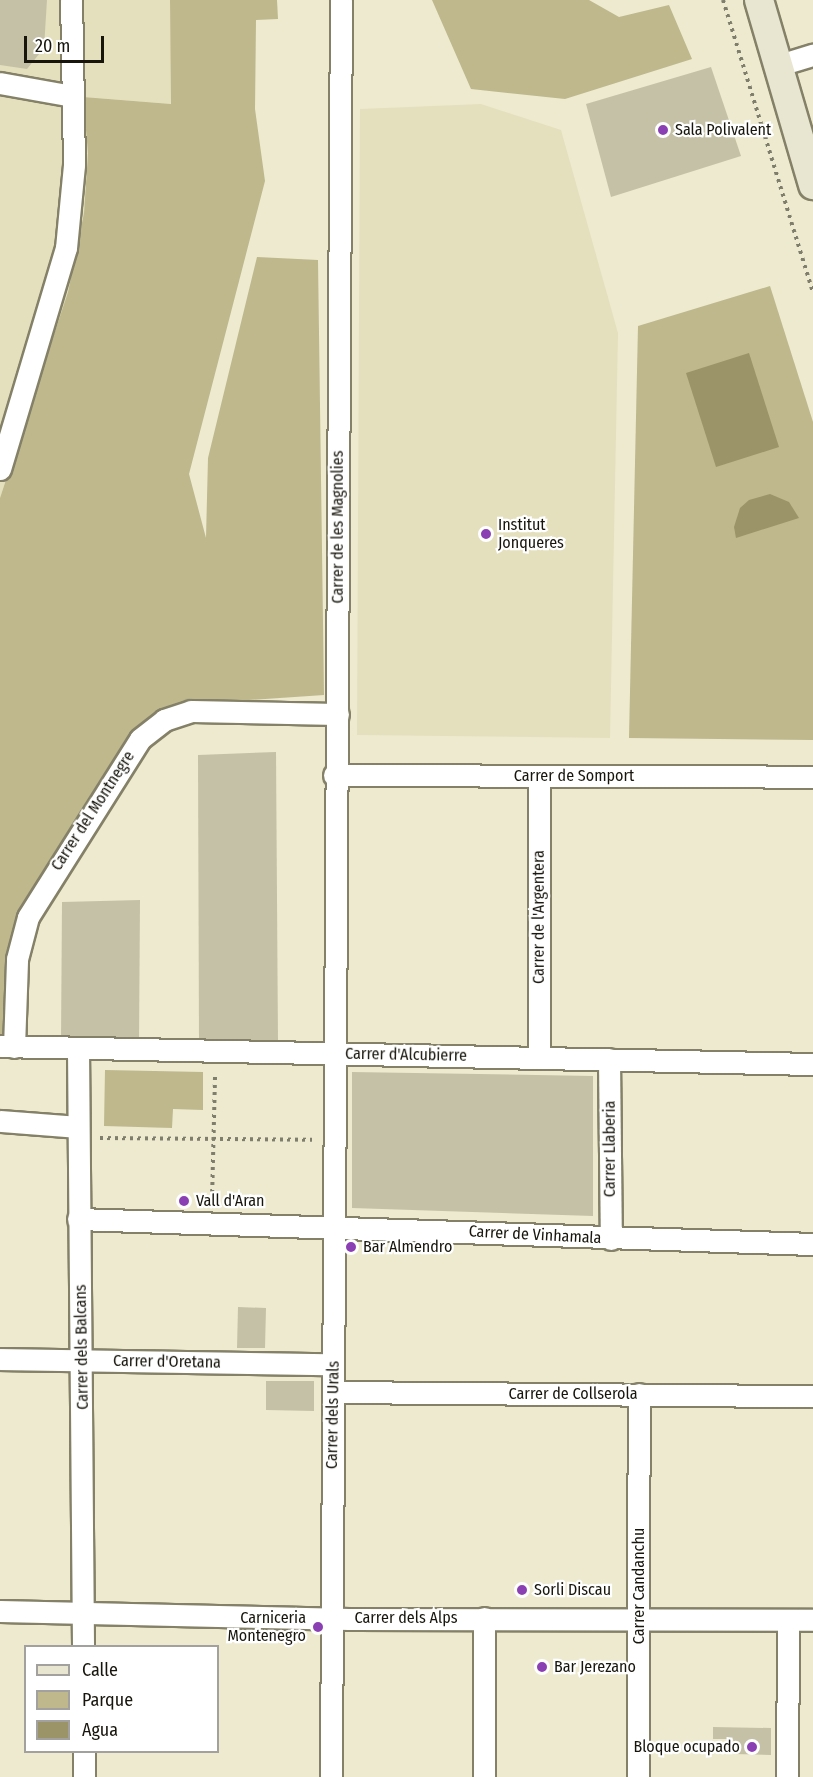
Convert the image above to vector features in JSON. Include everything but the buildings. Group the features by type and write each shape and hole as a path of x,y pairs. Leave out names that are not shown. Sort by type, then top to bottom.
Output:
{"street":[{"path":"0,469 66,248 74,165 71,0"},
{"name":"Carrer de les Magnolies","path":"333,1054 334,775 338,714 341,0"},
{"path":"759,0 776,66 813,184"},
{"path":"776,66 813,55"},
{"path":"0,83 72,96"},
{"name":"Carrer del Montnegre","path":"7,1046 17,959 28,917 140,740 164,720 191,711 338,714"},
{"name":"Carrer de Somport","path":"334,775 813,777"},
{"name":"Carrer de l'Argentera","path":"539,776 539,1058"},
{"name":"Carrer d'Alcubierre","path":"7,1046 813,1064"},
{"name":"Carrer dels Balcans","path":"78,1048 78,1218 84,1361 83,1645"},
{"name":"Carrer dels Urals","path":"331,1777 329,1618 334,1392 333,1054"},
{"name":"Carrer Llaberia","path":"609,1059 611,1239"},
{"path":"0,1121 78,1132"},
{"name":"Carrer de Vinhamala","path":"78,1218 333,1225 611,1239 813,1244"},
{"name":"Carrer d'Oretana","path":"0,1359 333,1364"},
{"name":"Carrer de Collserola","path":"334,1392 813,1396"},
{"name":"Carrer Candanchu","path":"638,1777 639,1394"},
{"name":"Carrer dels Alps","path":"0,1611 329,1618 813,1620"},
{"path":"484,1618 484,1777"},
{"path":"787,1777 788,1620"},
{"path":"84,1753 84,1777"}],"path":[{"path":"723,0 813,293"},
{"path":"212,1222 215,1072"},
{"path":"78,1132 213,1139 313,1140"}],"shaded area":[{"path":"0,0 170,0 172,104 83,97 88,153 84,213 68,292 0,498"},
{"name":"Institut Jonqueres","path":"481,104 561,130 618,333 610,738 357,735 360,109"}],"green space":[{"path":"170,0 277,0 278,19 256,20 255,109 265,181 189,474 206,538 208,458 257,257 318,260 324,695 190,704 140,728 107,770 28,900 4,1038 0,1038 0,498 68,292 84,213 88,153 83,97 171,104"},
{"path":"432,0 589,0 619,17 669,5 692,59 565,99 471,89"},
{"path":"770,286 813,422 813,740 629,738 638,326"},
{"path":"105,1070 203,1072 203,1110 173,1109 172,1128 104,1126"}],"water":[{"path":"749,353 779,447 716,467 686,373"},
{"path":"770,494 789,502 799,518 736,538 734,527 740,508 749,500"}],"place":[{"name":"Sala Polivalent","path":"663,130"},
{"name":"Institut Jonqueres","path":"486,534"},
{"name":"Vall d'Aran","path":"184,1201"},
{"name":"Bar Almendro","path":"351,1247"},
{"name":"Sorli Discau","path":"522,1590"},
{"name":"Carniceria Montenegro","path":"318,1627"},
{"name":"Bar Jerezano","path":"542,1667"},
{"name":"Bloque ocupado","path":"752,1747"}]}
